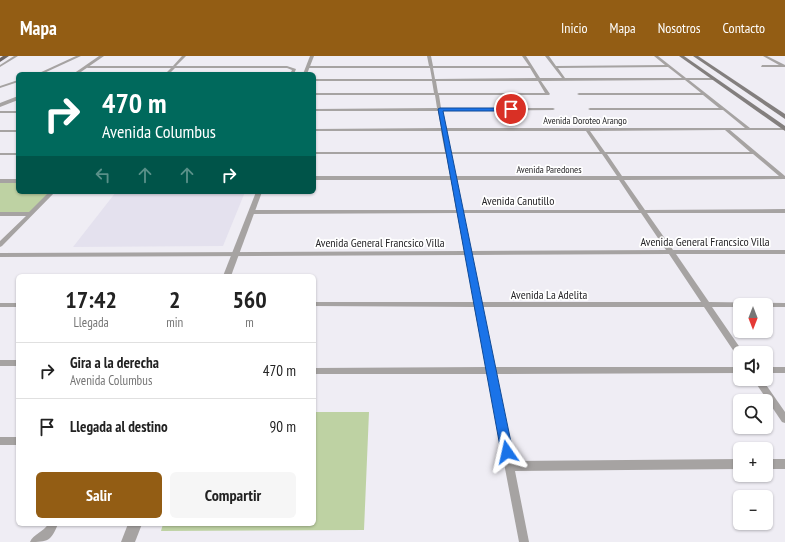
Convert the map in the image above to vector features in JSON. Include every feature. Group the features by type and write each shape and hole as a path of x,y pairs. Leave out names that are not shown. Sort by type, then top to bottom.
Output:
{"main road":[{"path":"0,60 6,56"},
{"path":"681,56 785,129"},
{"path":"695,56 785,117"},
{"path":"736,94 747,98 757,98"},
{"path":"753,106 754,104 761,104 772,108"}],"street":[{"path":"0,66 16,56"},
{"path":"43,72 79,56"},
{"path":"79,72 102,56"},
{"path":"168,72 184,56"},
{"path":"306,72 312,56"},
{"path":"429,56 524,542"},
{"path":"316,94 548,94 524,56"},
{"path":"546,56 564,79"},
{"path":"656,56 749,129"},
{"path":"765,56 785,66"},
{"path":"555,67 669,66"},
{"path":"762,66 785,66"},
{"path":"88,67 287,67 294,69 293,72"},
{"path":"308,67 531,67"},
{"path":"316,80 715,79"},
{"path":"0,87 16,82"},
{"path":"579,94 704,94"},
{"path":"0,105 16,99"},
{"path":"316,110 553,109"},
{"path":"590,109 723,109"},
{"path":"0,112 16,112"},
{"path":"587,129 618,178 734,346"},
{"path":"726,129 784,178"},
{"name":"Avenida Doroteo Arango","path":"316,130 785,129"},
{"path":"0,131 16,131"},
{"path":"316,153 754,153"},
{"path":"0,154 16,154"},
{"name":"Avenida Paredones","path":"316,178 784,178"},
{"path":"0,181 16,181"},
{"path":"0,245 50,194"},
{"path":"228,274 258,194"},
{"name":"Avenida Canutillo","path":"252,212 785,211"},
{"path":"0,214 31,214"},
{"name":"Avenida General Francsico Villa","path":"0,255 785,252"},
{"name":"Avenida La Adelita","path":"316,304 785,305"},
{"path":"0,305 16,305"},
{"path":"0,363 16,363"},
{"path":"316,371 733,370"},
{"path":"773,370 785,370"},
{"path":"763,386 785,419"},
{"path":"0,441 16,441"},
{"path":"509,466 733,464"},
{"path":"773,464 785,464"},
{"path":"35,542 50,531 52,526"},
{"path":"128,542 134,526"}],"shaded area":[{"path":"114,194 244,194 223,246 73,247"}],"green space":[{"path":"0,181 16,181 16,194 50,194 31,214 0,214"},
{"path":"316,412 369,412 364,530 161,531 162,526 316,526"}],"route":[{"path":"507,452 440,109 511,109"}]}
